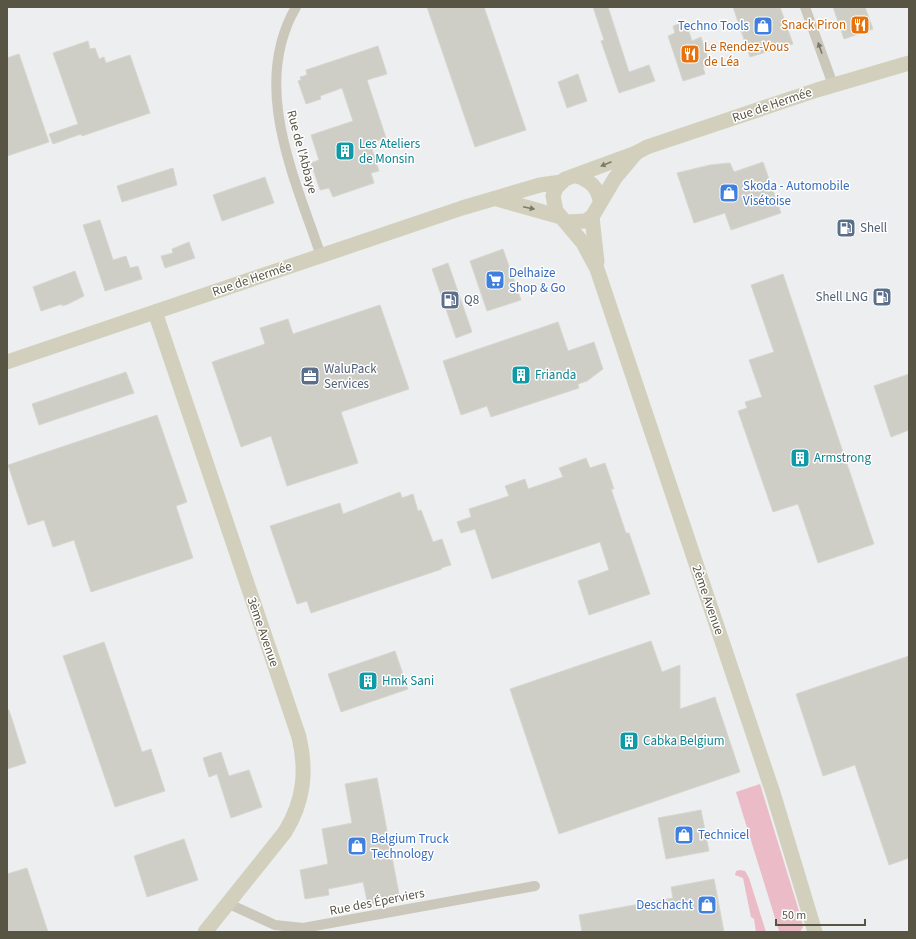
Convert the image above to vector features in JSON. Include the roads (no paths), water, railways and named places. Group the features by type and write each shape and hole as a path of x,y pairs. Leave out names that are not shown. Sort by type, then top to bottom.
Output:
{"street":[{"name":"Rue de l'Abbaye","path":"296,7 280,44 276,86 277,107 287,157 320,256"},
{"path":"805,7 832,85"},
{"name":"Rue de Hermée","path":"592,217 600,200 615,178 636,154 647,147 832,85 909,62"},
{"name":"Rue de Hermée","path":"7,362 462,208 497,199 540,184 561,182 570,176 577,176 619,158 636,154"},
{"path":"577,176 592,183 598,190 600,200"},
{"path":"561,182 556,188 553,196 556,211 564,220"},
{"path":"497,199 564,220 585,221 592,217"},
{"name":"2ème Avenue","path":"592,217 597,269"},
{"name":"2ème Avenue","path":"564,220 584,242 597,269 773,793 815,932"},
{"name":"3ème Avenue","path":"155,312 302,753 303,786 294,817 286,832 204,932"},
{"name":"Rue des Éperviers","path":"228,903 274,925 303,928 535,886"}],"place":[{"name":"Snack Piron","path":"860,25"},
{"name":"Techno Tools","path":"763,26"},
{"name":"Le Rendez-Vous de Léa","path":"690,54"},
{"name":"Les Ateliers de Monsin","path":"345,151"},
{"name":"Skoda - Automobile Visétoise","path":"729,193"},
{"name":"Shell","path":"846,228"},
{"name":"Delhaize Shop & Go","path":"495,280"},
{"name":"Shell LNG","path":"882,297"},
{"name":"Q8","path":"450,300"},
{"name":"Frianda","path":"521,375"},
{"name":"WaluPack Services","path":"310,376"},
{"name":"Armstrong","path":"800,458"},
{"name":"Hmk Sani","path":"368,681"},
{"name":"Cabka Belgium","path":"629,741"},
{"name":"Technicel","path":"684,835"},
{"name":"Belgium Truck Technology","path":"357,846"},
{"name":"Deschacht","path":"707,905"}]}
